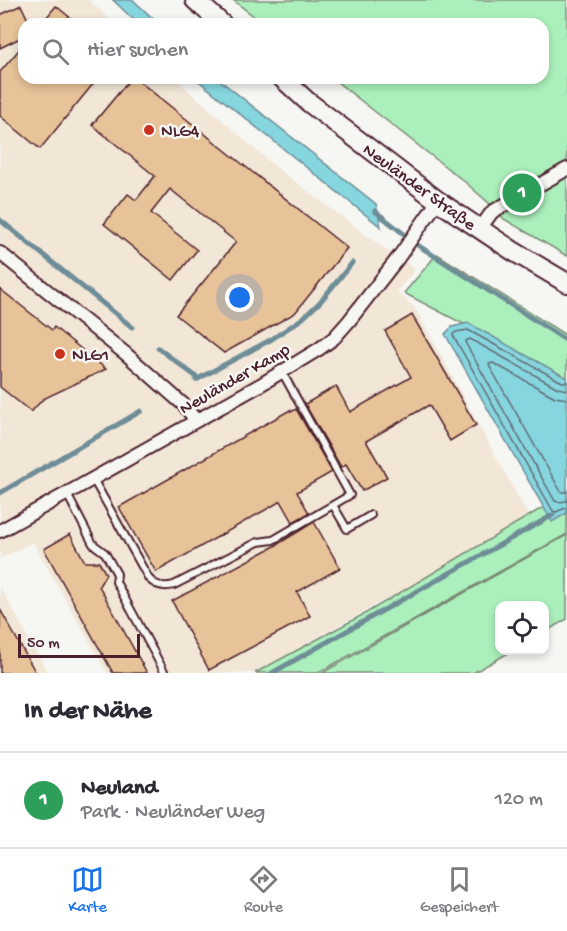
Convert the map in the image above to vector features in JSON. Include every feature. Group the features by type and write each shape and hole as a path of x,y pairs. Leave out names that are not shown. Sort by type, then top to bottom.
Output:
{"main road":[{"path":"195,0 215,18"},
{"name":"Neuländer Straße","path":"289,84 307,101 438,201 479,230 567,283"}],"street":[{"path":"479,230 492,212 567,169"},
{"name":"Neuländer Kamp","path":"0,531 282,372 334,338 350,321 398,258 438,201"},
{"path":"0,253 126,354 185,406 196,421"}],"lane":[{"path":"93,479 149,579 160,586 174,585 258,542 273,540 350,495 282,372"},
{"path":"67,493 93,544 105,553 117,574 116,582 165,673"},
{"path":"333,505 347,528 371,515"}],"shaded area":[{"path":"0,0 89,0 108,18 18,18 18,84 181,84 273,165 415,269 397,292 415,308 530,519 254,673 107,673 33,542 0,559"},
{"path":"0,587 48,673 0,673"}],"green space":[{"path":"233,0 567,0 567,256 504,219 465,182 340,84 549,84 549,18 256,18"},
{"path":"437,254 567,336 567,378 404,293"},
{"path":"567,497 567,534 318,673 255,673 366,613 542,508"},
{"path":"567,535 567,619 549,630 549,601 495,601 495,655 505,655 473,673 322,673"}],"water":[{"path":"113,0 133,0 152,18 132,18"},
{"path":"202,84 225,84 376,204 381,227"},
{"path":"468,323 567,378 567,513 552,522 445,334 452,327"}],"building":[{"path":"21,5 27,18 18,18 18,39 0,48 0,15"},
{"path":"56,6 71,18 46,18"},
{"path":"18,51 18,84 93,84 40,149 0,116 0,72"},
{"path":"126,84 142,84 347,248 295,313 224,353 176,315 236,242 170,189 151,213 197,250 173,280 104,224 128,194 136,200 155,176 92,125"},
{"name":"NLG1","path":"0,289 52,330 54,327 106,369 43,399 31,412 0,387"},
{"path":"412,315 476,425 450,441 429,405 366,441 387,477 362,491 346,464 341,467 305,404 336,386 350,412 411,377 385,331"},
{"path":"296,409 332,472 297,492 309,513 293,522 281,501 156,572 119,507 290,410 291,412"},
{"path":"314,522 340,568 297,592 310,616 209,670 172,601 273,547"},
{"path":"70,534 85,562 99,562 106,574 99,586 147,673 113,673 44,549"},
{"path":"0,609 15,636 36,673 0,673"}],"waterway":[{"path":"375,211 419,246 567,341"},
{"path":"0,220 132,327"},
{"path":"196,380 272,339 303,318 320,302 352,263"},
{"path":"158,348 198,378"},
{"path":"0,493 141,411"},
{"path":"272,673 553,515"}],"place":[{"name":"NLG4","path":"149,130"},
{"name":"Neuland","path":"522,193"},
{"name":"NLG1","path":"60,354"}]}
